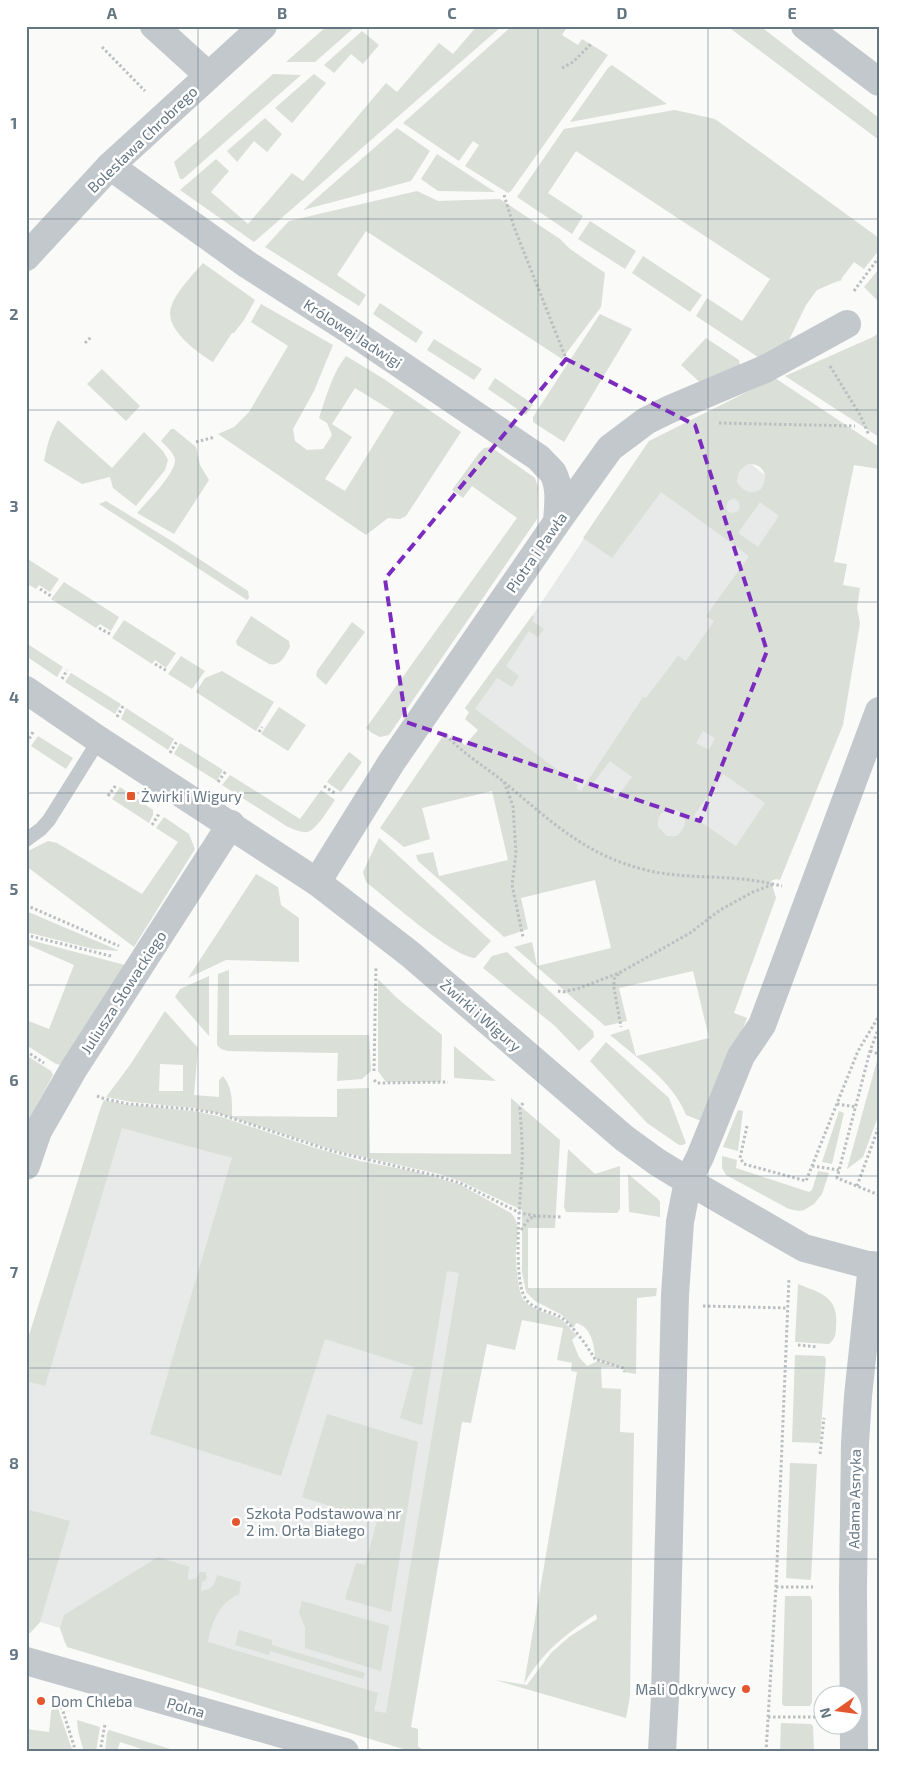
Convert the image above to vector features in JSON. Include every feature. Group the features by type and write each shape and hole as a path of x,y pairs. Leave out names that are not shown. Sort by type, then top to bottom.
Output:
{"street":[{"path":"154,26 208,75"},
{"name":"Bolesława Chrobrego","path":"26,257 110,166 264,26"},
{"path":"805,26 879,82"},
{"name":"Królowej Jadwigi","path":"110,166 248,265 539,458 552,473 557,485 556,522"},
{"name":"Piotra i Pawła","path":"317,882 391,763 556,522 610,448 646,420 765,369 847,324"},
{"name":"Żwirki i Wigury","path":"26,690 107,731 231,824 317,882 410,954 624,1138 657,1162 804,1248 876,1260"},
{"path":"662,1752 677,1251 681,1212 688,1181 700,1157 741,1056 762,1024 879,711"},
{"name":"Juliusza Słowackiego","path":"26,1166 38,1131 73,1070 231,824"},
{"name":"Adama Asnyka","path":"854,1752 852,1588 855,1453 858,1396 876,1260"},
{"name":"Polna","path":"26,1661 345,1752"}],"lane":[{"path":"28,838 50,820 107,731"}],"path":[{"path":"562,68 578,58 592,43"},
{"path":"102,47 145,91"},
{"path":"504,195 514,227 567,361"},
{"path":"854,291 879,257"},
{"path":"85,343 91,337"},
{"path":"828,363 860,415 869,435"},
{"path":"717,423 855,426"},
{"path":"196,442 215,437"},
{"path":"40,589 51,596"},
{"path":"99,628 112,635"},
{"path":"156,664 167,671"},
{"path":"107,731 123,706"},
{"path":"27,743 36,727"},
{"path":"259,732 262,727"},
{"path":"442,731 455,745 504,782 546,818 583,845 619,862 647,871 682,876 730,878 775,884 752,892 720,910 690,933 621,972 580,988 563,992 558,991"},
{"path":"504,782 513,806 516,853 512,885 523,937"},
{"path":"26,905 126,949"},
{"path":"26,935 112,956"},
{"path":"374,1071 376,965"},
{"path":"621,972 614,979 621,1027"},
{"path":"748,1124 740,1158 744,1164 806,1181 858,1050 879,1016"},
{"path":"879,1027 870,1051 837,1178 879,1195"},
{"path":"870,1051 879,1054"},
{"path":"374,1080 377,1083 448,1082"},
{"path":"97,1096 129,1104 216,1113 332,1151 460,1183 520,1213 562,1217"},
{"path":"523,1103 520,1108 522,1163 519,1233 519,1268 522,1290 526,1300 562,1318 586,1344 596,1359 623,1368 624,1372"},
{"path":"837,1104 856,1107"},
{"path":"857,1186 879,1126"},
{"path":"812,1166 839,1170"},
{"path":"508,1208 514,1212 520,1226"},
{"path":"519,1233 523,1224 536,1216"},
{"path":"766,1752 776,1587 789,1278"},
{"path":"700,1306 788,1308"},
{"path":"798,1345 818,1347"},
{"path":"776,1587 813,1587"},
{"path":"57,1693 76,1752"},
{"path":"768,1718 812,1717"},
{"path":"100,1752 105,1724"}],"highlighted area":[{"path":"566,359 695,425 767,651 700,821 406,722 385,579"}],"shaded area":[{"path":"327,26 356,26 315,62 286,62"},
{"path":"477,26 502,26 254,242 180,190 216,159 229,171 211,192 248,224 292,173 303,181 386,83 397,92 439,43 453,54"},
{"path":"512,26 568,26 562,35 578,45 582,39 608,55 508,193 465,166 479,145 473,141 459,161 403,123"},
{"path":"727,26 760,26 879,118 879,140"},
{"path":"362,31 379,45 363,64 351,54 334,73 324,65"},
{"path":"612,65 667,104 570,122 608,68"},
{"path":"273,74 301,75 183,179 180,179 174,162"},
{"path":"314,74 326,83 292,123 275,108"},
{"path":"675,110 715,119 879,238 879,250 864,269 854,262 842,280 817,290 806,305 786,346 764,361 696,316 707,298 742,321 770,279 576,151 548,193 583,216 572,234 517,197 564,129"},
{"path":"265,118 282,134 267,152 254,141 237,162 227,151"},
{"path":"397,128 430,151 411,181 303,210"},
{"path":"437,154 495,192 438,191 421,179"},
{"path":"417,191 438,201 500,199 560,239 570,249 605,273 601,307 562,359 366,231 337,275 366,295 359,306 265,247 289,221"},
{"path":"590,221 636,251 625,269 578,239"},
{"path":"643,256 702,295 690,312 632,273"},
{"path":"203,263 255,300 244,320 232,333 213,362 183,339 172,323 170,315 173,301"},
{"path":"879,269 879,302 864,287"},
{"path":"380,303 423,332 416,343 373,314"},
{"path":"261,304 333,345 314,391 293,429 295,441 307,450 323,449 332,435 327,423 319,418 333,378 346,356 384,379 461,432 406,516 400,519 388,518 366,535 218,434 234,427 249,412 288,346 251,322","holes":["355,388 394,412 345,491 325,479 352,437 332,424"]},
{"path":"600,314 632,329 564,442 533,422 533,417"},
{"path":"879,333 879,437 785,376"},
{"path":"706,338 739,360 741,372 705,387 681,365"},
{"path":"434,339 482,369 474,380 427,350"},
{"path":"102,369 140,406 126,421 87,384"},
{"path":"495,378 533,404 526,415 488,389"},
{"path":"775,378 879,447 879,469 854,465 834,562 847,564 843,585 860,588 857,608 860,623 843,725 780,880 771,881 776,898 734,1013 747,1018 706,1123 686,1115 672,1091 663,1081 610,1035 629,1029 636,1056 709,1038 693,971 619,988 627,1021 605,1026 514,947 532,942 537,966 611,948 595,880 521,898 528,929 504,937 418,861 416,855 433,852 439,876 508,860 492,791 422,808 430,839 404,847 380,828 443,736 450,738 452,735 465,745 478,730 465,719 469,712 465,708 532,616 534,617 532,621 544,629 538,637 529,631 506,666 519,676 512,687 497,678 475,709 578,785 576,788 581,791 643,697 646,698 678,656 686,661 714,621 706,616 749,556 661,492 612,558 583,538 649,441","holes":["753,464 764,471 765,479 761,489 748,492 737,482 739,471 743,467","734,498 738,501 740,507 738,511 733,513 728,512 726,507 728,501","760,502 779,516 758,547 738,533","703,731 715,738 709,750 696,743","610,761 632,777 616,799 593,783","723,774 765,803 736,846 693,817","668,809 674,809 682,814 685,823 684,827 676,836 667,836 658,827 658,821 663,812"]},
{"path":"58,420 112,468 144,432 163,451 168,460 165,470 136,506 113,488 110,477 82,484 44,461 49,440"},
{"path":"171,429 174,429 196,447 200,465 209,480 174,534 137,513 160,487 174,465 175,459 173,454 161,441"},
{"path":"719,439 803,505 763,867 602,852 465,708 537,609 649,441"},
{"path":"491,447 535,478 538,487 537,519 389,735 380,737 366,728 517,518 472,486 463,498 452,490 479,453 484,448"},
{"path":"106,501 248,591 249,598 247,600 99,504"},
{"path":"26,558 59,579 50,592 39,585 36,589 26,583"},
{"path":"64,582 119,617 111,631 100,624 96,628 51,599"},
{"path":"251,616 289,641 290,647 277,664 269,664 237,645 236,641"},
{"path":"124,620 176,653 166,668 155,660 152,664 112,638"},
{"path":"352,622 365,632 326,685 316,676 317,671"},
{"path":"26,643 63,667 57,677 26,656"},
{"path":"181,656 205,671 192,689 168,674"},
{"path":"222,671 274,702 256,731 196,692 205,678"},
{"path":"71,673 121,704 115,714 65,682"},
{"path":"279,707 306,725 288,751 261,734"},
{"path":"126,708 174,739 168,750 121,719"},
{"path":"38,736 73,758 66,769 31,746"},
{"path":"180,743 223,770 217,781 174,754"},
{"path":"349,752 362,762 341,792 327,782"},
{"path":"230,775 300,819 321,790 335,800 315,827 307,832 300,831 288,827 222,785"},
{"path":"120,787 153,810 149,823 112,799"},
{"path":"164,817 189,834 195,849 134,947 26,866 26,852 48,841 57,843 142,894 178,842 156,828"},
{"path":"379,838 491,941 475,958 464,955 436,938 366,882 363,872"},
{"path":"256,874 278,887 281,905 299,918 299,962 226,960 188,978"},
{"path":"26,911 120,951 93,949 26,932"},
{"path":"26,939 125,965 61,1065 56,1064 26,1045 26,1020 49,1029 74,965 26,944"},
{"path":"507,952 593,1031 594,1037 579,1051 555,1026 483,968 492,956"},
{"path":"229,970 229,1035 369,1035 371,1071 362,1079 337,1081 338,1053 228,1051 221,1049 217,1045 218,974"},
{"path":"209,976 209,1036 175,997 180,989"},
{"path":"378,979 397,998 442,1035 441,1082 386,1082 378,1071"},
{"path":"165,1011 198,1048 194,1095 219,1097 219,1080 223,1076 230,1090 232,1116 337,1117 337,1089 369,1088 370,1153 511,1154 511,1098 560,1140 555,1228 528,1228 528,1288 657,1288 656,1296 637,1298 636,1374 624,1372 623,1368 595,1359 593,1343 589,1332 585,1328 576,1323 573,1328 562,1315 535,1301 526,1292 522,1272 522,1210 460,1181 439,1174 337,1151 221,1114 194,1108 132,1102 106,1097 130,1065","holes":["160,1064 183,1065 183,1091 159,1091"]},
{"path":"606,1042 669,1098 686,1143 679,1145 647,1123 590,1061"},
{"path":"454,1046 496,1081 454,1078"},
{"path":"26,1055 51,1071 53,1075 26,1125"},
{"path":"878,1057 879,1114 863,1157 847,1169"},
{"path":"104,1100 218,1116 360,1161 412,1171 459,1184 511,1213 517,1226 516,1267 523,1299 537,1310 567,1324 577,1335 572,1340 579,1357 587,1366 598,1361 618,1367 601,1367 602,1388 621,1389 620,1432 634,1433 630,1696 626,1718 495,1680 527,1685 551,1653 569,1637 597,1619 596,1614 574,1629 547,1652 524,1684 577,1372 571,1371 572,1363 557,1360 563,1328 522,1320 515,1350 487,1344 471,1423 462,1422 411,1727 418,1729 418,1747 429,1752 413,1752 67,1647 60,1628 64,1615 158,1557 190,1567 188,1580 197,1578 200,1572 205,1572 207,1577 202,1582 201,1591 212,1586 217,1575 241,1582 239,1594 226,1602 214,1620 208,1642 378,1693 374,1711 386,1713 459,1273 447,1271 422,1425 400,1418 414,1367 325,1339 281,1476 150,1434 232,1158 122,1128 45,1386 26,1381 26,1345"},
{"name":"Szkoła Podstawowa nr 2 im. Orła Białego","path":"101,1107 191,1146 493,1235 410,1728 65,1643 60,1628 40,1622 30,1633 26,1632 26,1345"},
{"path":"738,1110 743,1111 738,1151 723,1147"},
{"path":"839,1111 844,1113 832,1164 822,1162"},
{"path":"568,1149 595,1174 620,1166 620,1209 617,1213 566,1212 564,1207"},
{"path":"722,1156 737,1160 736,1168 809,1192 812,1190 818,1171 829,1173 822,1194 814,1204 799,1211 789,1209 726,1175 722,1168"},
{"path":"628,1174 658,1199 660,1202 660,1217 629,1212"},
{"path":"798,1284 821,1294 835,1308 836,1331 834,1338 829,1344 795,1342"},
{"path":"795,1355 824,1356 826,1359 819,1443 792,1442"},
{"path":"327,1414 418,1442 391,1612 345,1599 356,1563 365,1565 377,1521 302,1497"},
{"path":"790,1463 817,1464 810,1580 786,1578"},
{"path":"26,1509 70,1521 40,1622 30,1633 26,1632"},
{"path":"785,1596 809,1596 812,1601 812,1702 810,1706 784,1706 782,1704"},
{"path":"302,1601 389,1626 381,1671 305,1648 305,1627 299,1613"},
{"path":"239,1630 272,1640 272,1645 365,1673 363,1679 270,1651 269,1655 235,1645"},
{"path":"53,1694 73,1752 26,1752 26,1729 49,1732"},
{"path":"77,1720 100,1727 96,1752 84,1752"},
{"path":"781,1723 812,1725 814,1752 780,1752"},
{"path":"109,1730 180,1752 151,1752 120,1742 117,1752 105,1752"}],"place":[{"name":"Żwirki i Wigury","path":"131,796"},
{"name":"Szkoła Podstawowa nr 2 im. Orła Białego","path":"236,1522"},
{"name":"Mali Odkrywcy","path":"746,1689"},
{"name":"Dom Chleba","path":"41,1701"}]}
